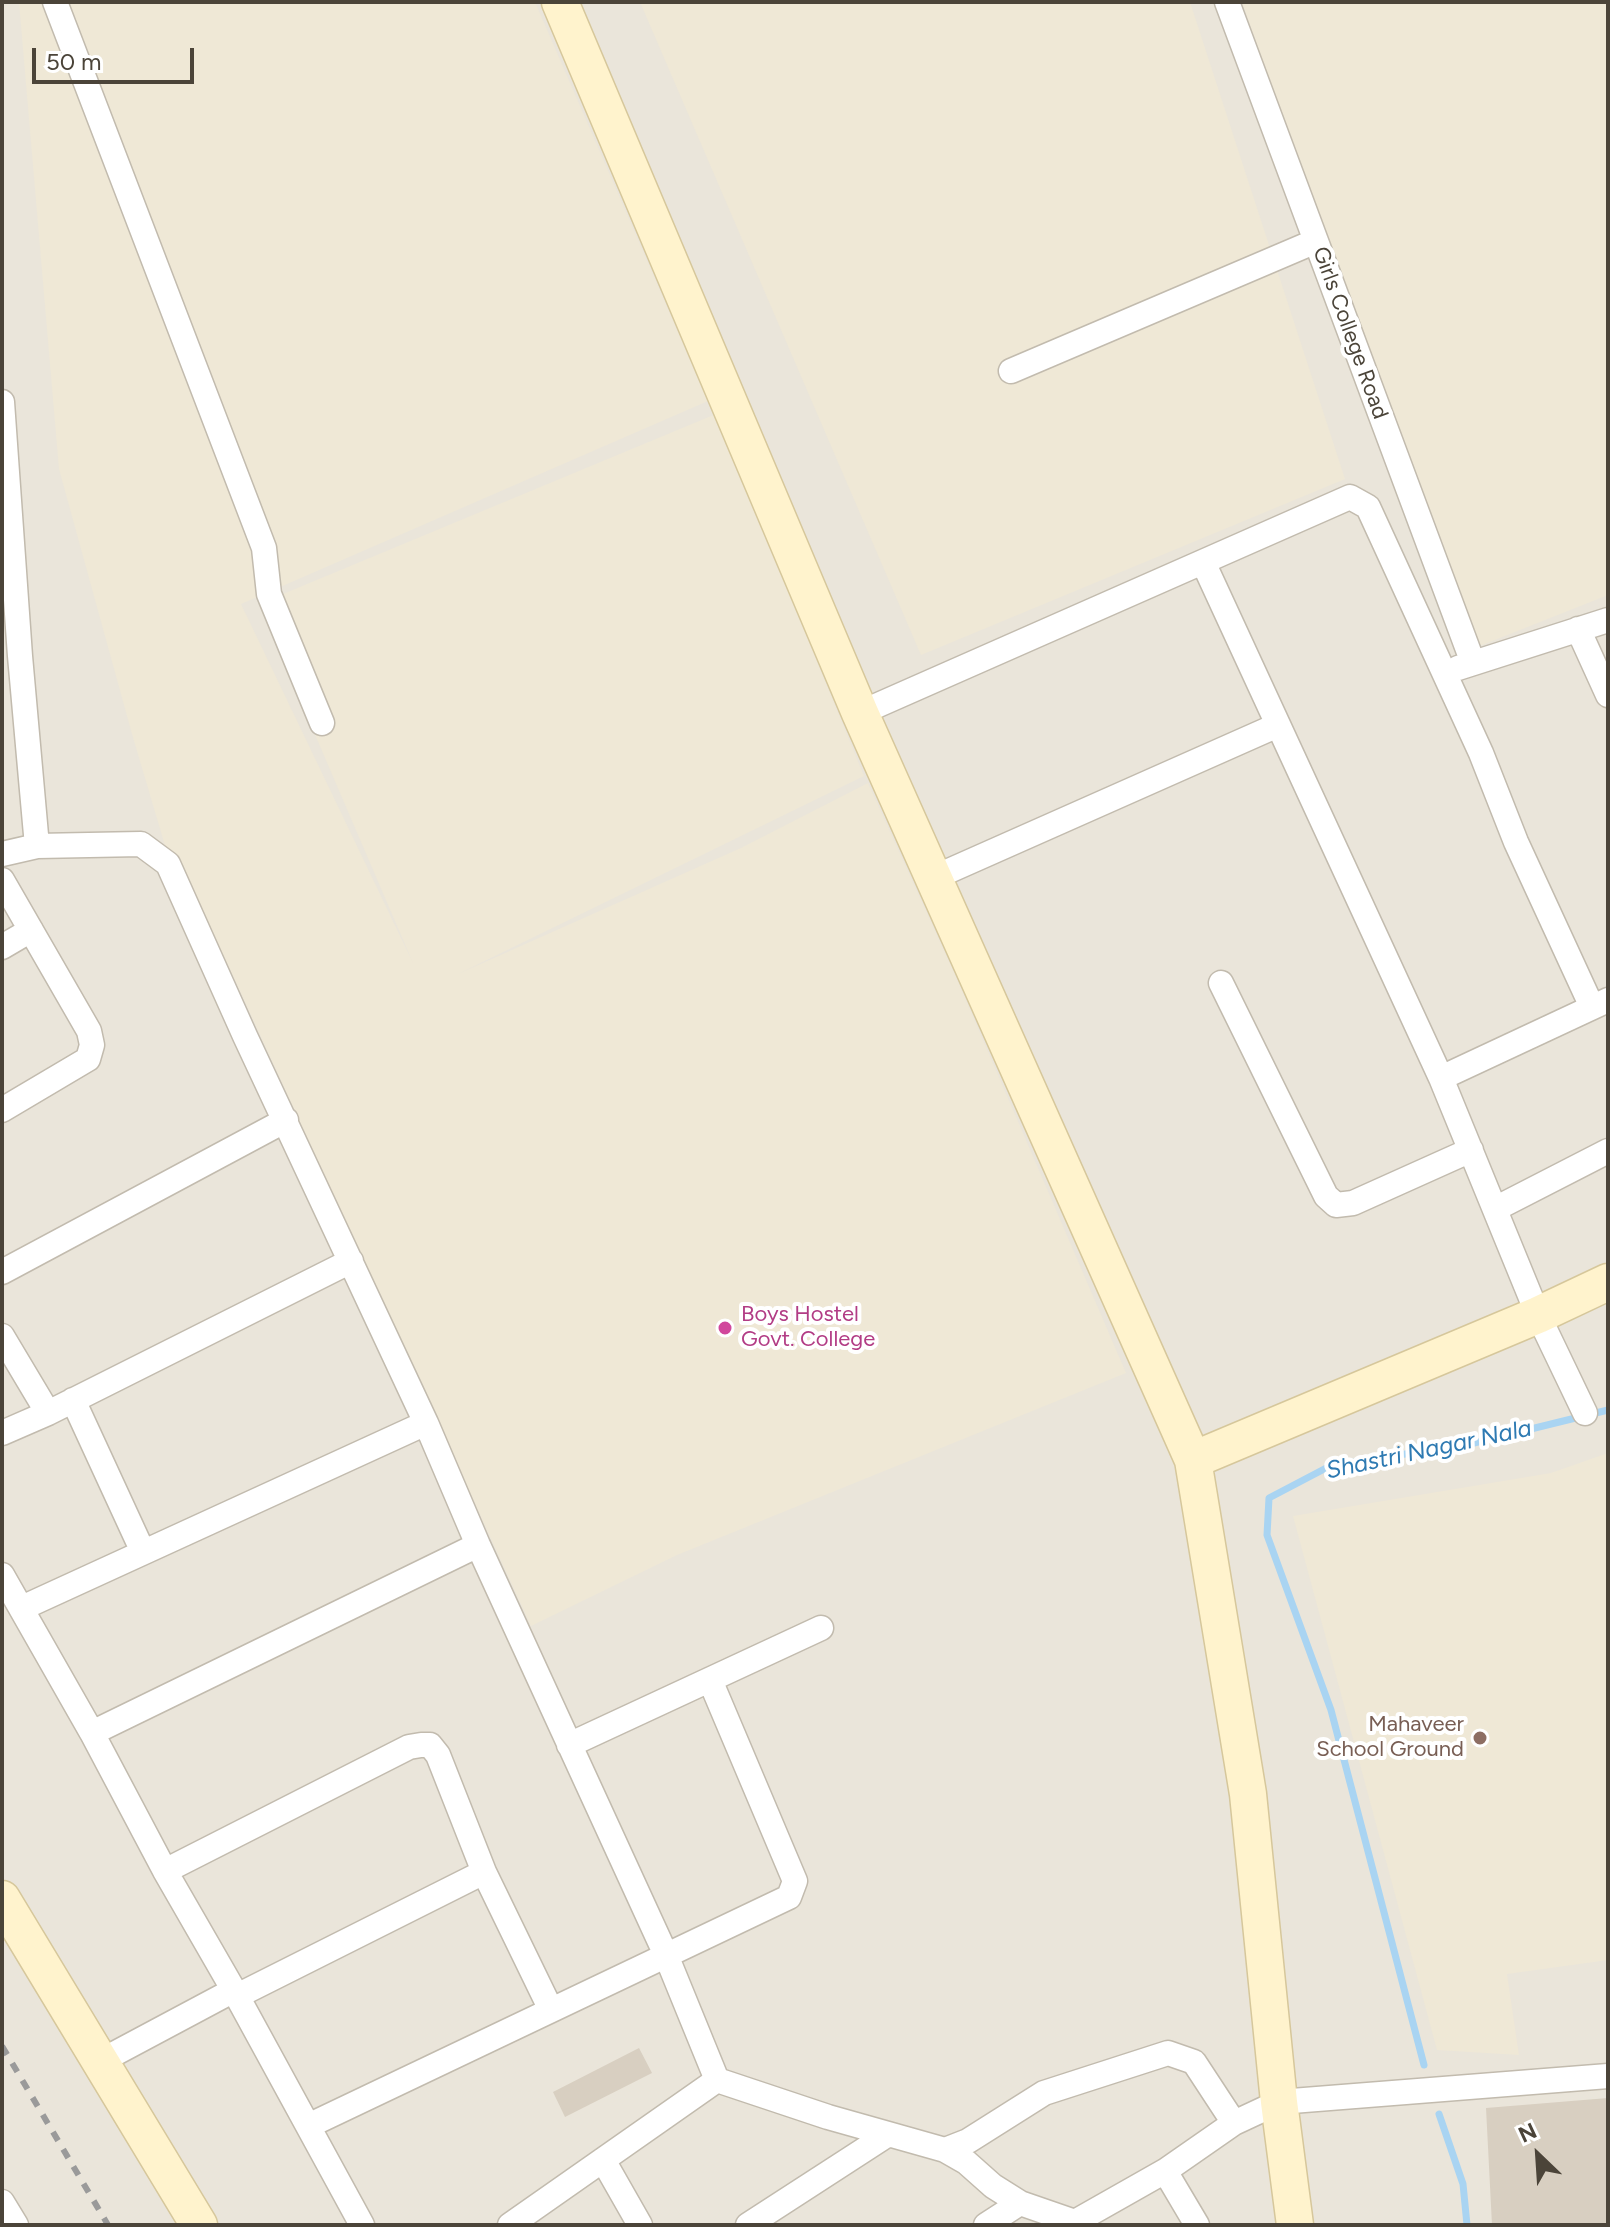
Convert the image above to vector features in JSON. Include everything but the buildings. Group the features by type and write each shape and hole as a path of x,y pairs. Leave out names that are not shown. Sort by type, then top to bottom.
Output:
{"street":[{"path":"55,2 264,548 269,594 322,723"},
{"path":"560,2 860,713 1193,1460 1248,1794 1279,2102 1295,2225"},
{"name":"Girls College Road","path":"1227,2 1473,663"},
{"path":"1011,371 1316,241"},
{"path":"2,402 37,846"},
{"path":"860,713 1350,497 1368,507 1481,753 1516,842 1600,1004 1441,1078"},
{"path":"1203,562 1441,1078 1538,1315 1585,1413"},
{"path":"1444,672 1608,620"},
{"path":"1578,629 1608,695"},
{"path":"933,878 1278,725"},
{"path":"2,854 37,846 141,844 168,864 426,1423 478,1545 666,1955 717,2080 887,2135 945,2150 1020,2203 1076,2224 1165,2171 1234,2123 1279,2102 1608,2076"},
{"path":"2,880 89,1031 92,1045 88,1059 2,1110"},
{"path":"2,947 31,930"},
{"path":"1221,983 1326,1196 1336,1205 1353,1203 1471,1150"},
{"path":"2,1272 286,1120"},
{"path":"1495,1209 1608,1151"},
{"path":"2,1433 351,1261"},
{"path":"1193,1460 1538,1315 1608,1282"},
{"path":"2,1336 48,1413"},
{"path":"73,1400 143,1552"},
{"path":"22,1608 426,1423"},
{"path":"92,1733 478,1545"},
{"path":"2,1575 362,2225"},
{"path":"569,1745 821,1628"},
{"path":"308,2126 789,1897 795,1881 710,1680"},
{"path":"165,1871 409,1747 430,1745 438,1755 484,1872 551,2010"},
{"path":"99,2062 484,1872"},
{"path":"2,1899 199,2225"},
{"path":"945,2150 968,2141 1044,2093 1168,2053 1194,2062 1234,2123"},
{"path":"510,2225 717,2080"},
{"path":"748,2225 887,2135"},
{"path":"603,2160 640,2225"},
{"path":"1165,2171 1197,2225"},
{"path":"2,2202 16,2225"},
{"path":"986,2225 1020,2203"}],"shaded area":[{"path":"2,2 1608,2 1608,2225 2,2225"},
{"path":"19,2 535,2 708,401 241,604 413,963 259,604 716,414 864,776 458,974 741,848 868,783 956,977 1126,1373 677,1555 531,1626 228,965 166,849 59,469"},
{"path":"640,2 1190,2 1345,479 921,655"},
{"path":"1242,2 1608,2 1608,595 1467,651"},
{"name":"Mahaveer School Ground","path":"1608,1453 1608,1960 1507,1974 1519,2055 1437,2050 1293,1516 1551,1473"}],"waterway":[{"name":"Shastri Nagar Nala","path":"1424,2065 1331,1710 1267,1535 1269,1498 1330,1466 1474,1443 1608,1410"},
{"name":"Shastri Nagar Nala","path":"1439,2114 1463,2184 1467,2225"}],"railway":[{"path":"2,2046 108,2225"}],"place":[{"name":"Boys Hostel Govt. College","path":"725,1328"},
{"name":"Mahaveer School Ground","path":"1480,1738"}]}
